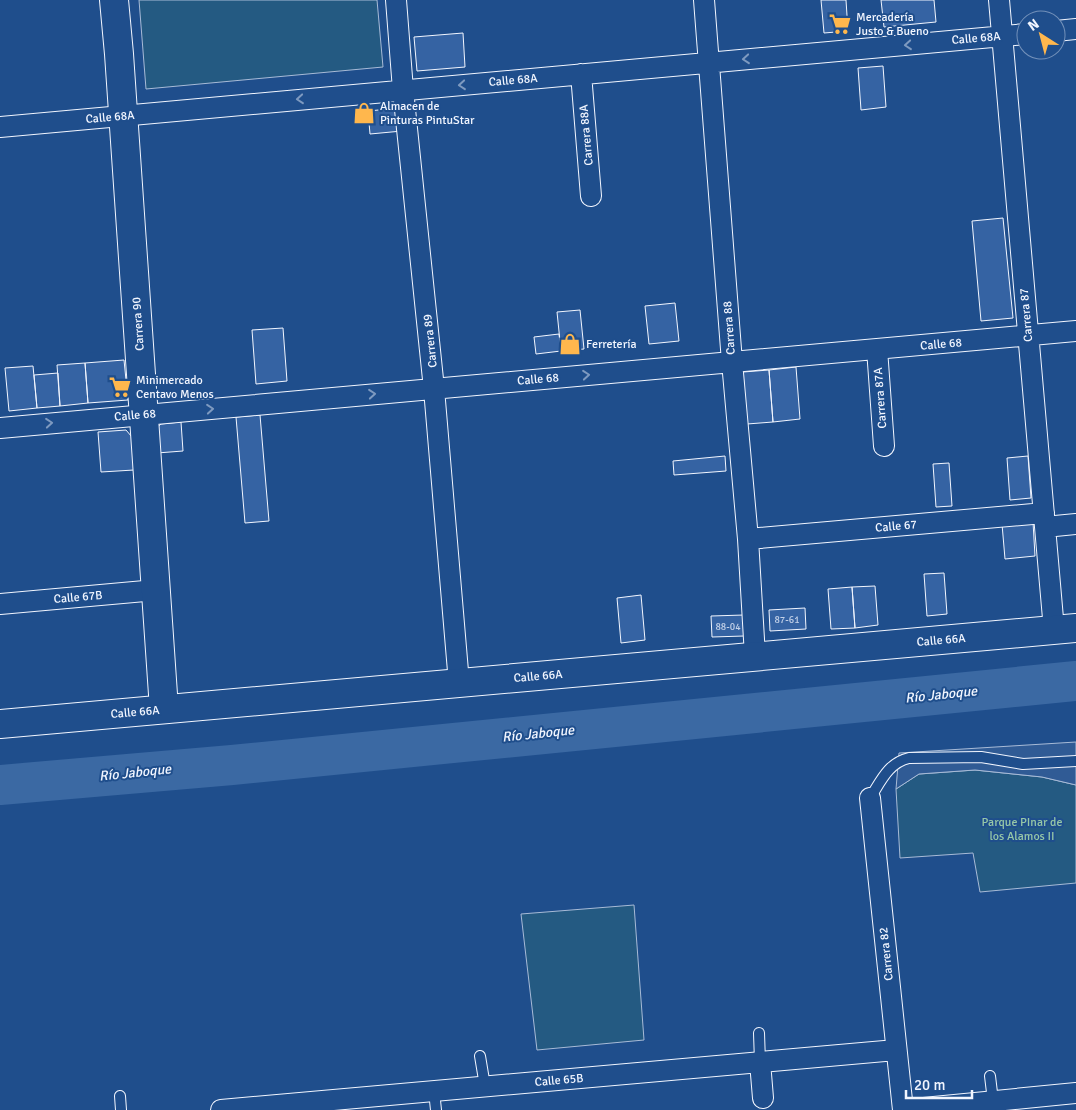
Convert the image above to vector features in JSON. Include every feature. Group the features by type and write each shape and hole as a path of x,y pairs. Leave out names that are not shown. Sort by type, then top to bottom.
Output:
{"street":[{"name":"Carrera 90","path":"114,0 164,709"},
{"name":"Carrera 89","path":"396,0 403,90 434,388 459,683"},
{"name":"Carrera 88","path":"704,0 732,362 748,539 755,656"},
{"name":"Carrera 87","path":"999,0 1044,520 1065,629"},
{"name":"Calle 68A","path":"0,127 1016,35"},
{"name":"Carrera 88A","path":"581,74 591,196"},
{"name":"Calle 68","path":"0,428 1076,331"},
{"name":"Carrera 87A","path":"877,349 884,446"},
{"name":"Calle 67","path":"748,539 1044,520 1076,524"},
{"name":"Calle 67B","path":"0,604 156,590"},
{"name":"Calle 66A","path":"0,724 1065,629"},
{"name":"Carrera 82","path":"870,798 903,1110"},
{"name":"Calle 65B","path":"221,1110 435,1100 485,1086 896,1050"},
{"path":"760,1062 763,1098"},
{"path":"903,1110 1076,1093"}],"lane":[{"path":"870,798 888,769 899,761 909,758 981,757 1023,764 1076,761"},
{"path":"759,1033 760,1062"},
{"path":"480,1056 485,1086"},
{"path":"990,1076 993,1100"},
{"path":"120,1096 120,1110"}],"green space":[{"path":"139,0 377,0 383,67 146,89"},
{"name":"Parque PInar de los Alamos II","path":"975,770 1042,777 1076,785 1076,883 980,892 973,853 900,858 896,789 919,774"},
{"path":"634,905 644,1040 537,1050 521,914"}],"shaded area":[{"path":"1076,742 1076,785 1042,777 975,770 919,774 896,789 899,753"}],"building":[{"path":"821,0 846,0 848,31 824,33"},
{"path":"881,0 934,0 936,22 884,27"},
{"path":"463,33 465,67 417,71 414,37"},
{"path":"883,66 886,107 861,110 858,68"},
{"path":"400,108 402,131 370,134 368,111"},
{"path":"1003,218 1013,318 981,321 972,221"},
{"path":"675,303 679,341 649,344 645,306"},
{"path":"580,310 584,349 561,351 557,312"},
{"path":"283,328 287,381 256,384 252,330"},
{"path":"559,334 561,351 536,354 534,337"},
{"path":"124,360 128,400 88,403 85,363"},
{"path":"85,363 88,403 60,406 57,365"},
{"path":"33,366 37,408 9,411 5,368"},
{"path":"796,367 800,419 773,422 769,370"},
{"path":"769,370 773,422 747,424 743,372"},
{"path":"58,373 60,406 37,408 34,375"},
{"path":"260,415 269,521 245,523 236,417"},
{"path":"181,422 183,451 157,453 154,430 161,424"},
{"path":"126,430 132,437 134,470 101,472 98,432"},
{"path":"725,456 726,471 674,475 673,461"},
{"path":"1028,456 1031,498 1010,500 1007,458"},
{"path":"949,463 952,506 936,507 933,464"},
{"path":"1033,522 1035,556 1005,559 1002,524"},
{"path":"944,573 947,614 927,616 924,574"},
{"path":"875,586 878,625 855,628 852,587"},
{"path":"852,587 855,628 831,629 828,589"},
{"path":"641,595 645,640 621,643 617,598"},
{"path":"805,608 806,629 770,631 769,610"},
{"path":"744,615 744,636 712,637 711,616"}],"waterway":[{"name":"Río Jaboque","path":"0,785 232,765 1076,681"}],"place":[{"name":"Mercadería Justo & Bueno","path":"840,24"},
{"name":"Almacen de Pinturas PintuStar","path":"364,113"},
{"name":"Ferretería","path":"570,344"},
{"name":"Minimercado Centavo Menos","path":"120,387"}]}
